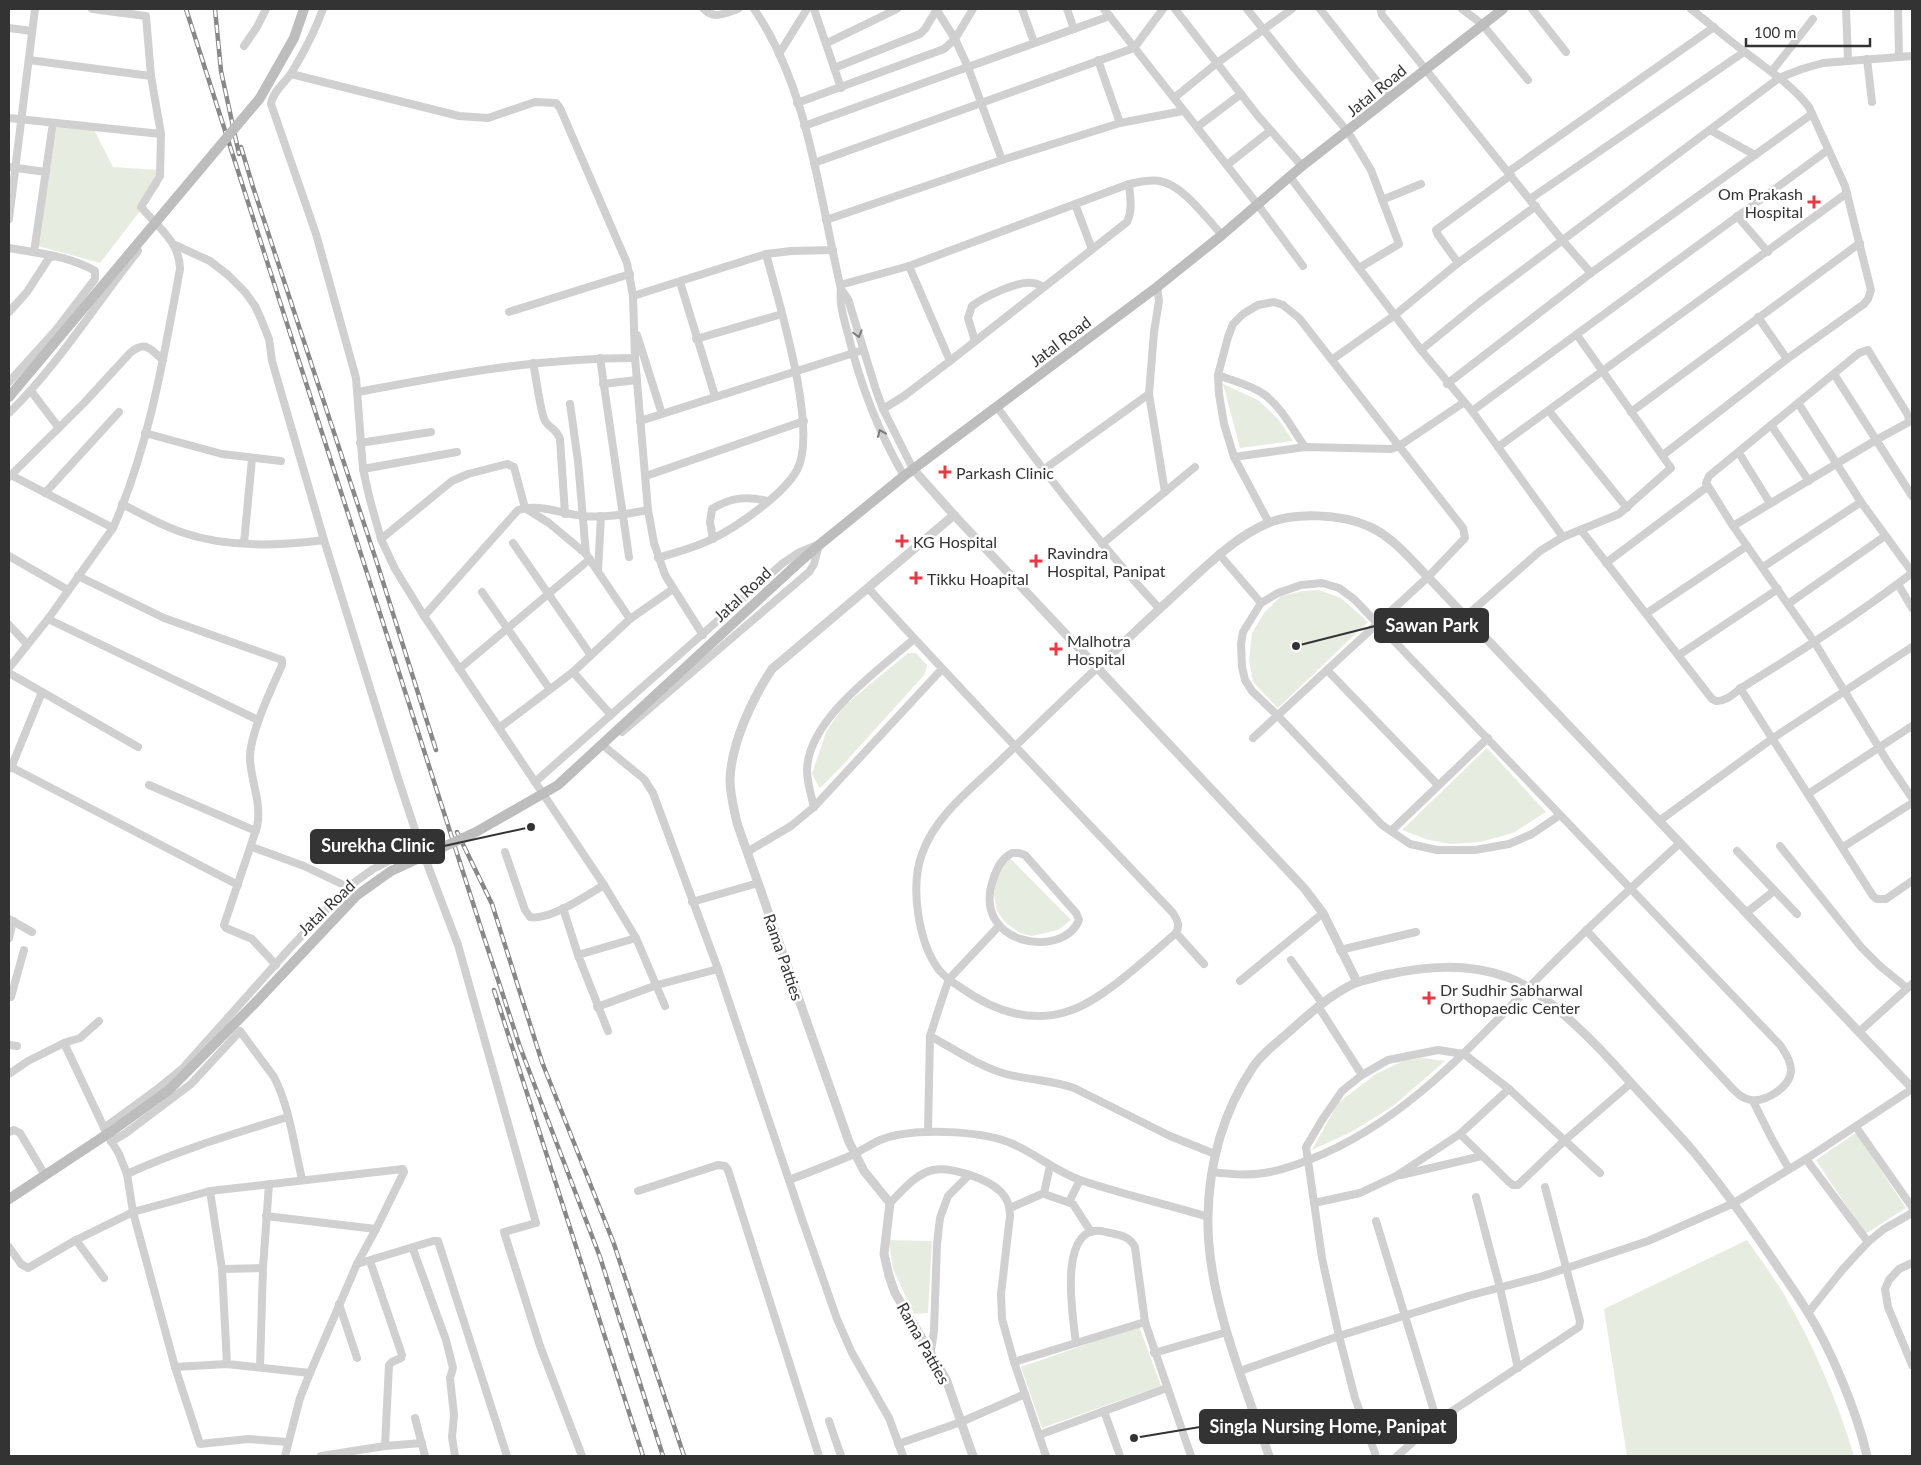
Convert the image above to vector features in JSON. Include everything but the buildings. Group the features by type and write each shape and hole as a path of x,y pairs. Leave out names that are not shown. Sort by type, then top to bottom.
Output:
{"main road":[{"path":"9,397 260,98 294,38 304,9"},
{"name":"Jatal Road","path":"9,1199 107,1135 169,1090 256,1002 356,896 391,871 476,832 558,785 819,545 913,469 1157,287 1258,205 1302,166 1348,132 1503,9"}],"street":[{"path":"9,219 12,167 22,119 35,9"},
{"path":"9,668 48,619 113,528 144,433 163,360 180,269 180,259 175,245 141,207 160,176 161,134 150,76 146,16 92,9"},
{"path":"244,46 266,9"},
{"path":"323,9 310,40 292,74 272,98 270,104 318,242 356,378 363,469 382,539 395,569 424,616 604,885 636,938 665,1006"},
{"path":"704,9 709,14 715,16 738,9"},
{"path":"754,9 779,54 794,90 814,164 833,250 841,287 841,306 852,353 882,434 904,476"},
{"path":"779,54 807,9"},
{"path":"814,9 840,88"},
{"path":"826,42 897,9"},
{"path":"834,68 915,37 925,29 937,9 955,39 968,67 1002,160"},
{"path":"797,103 944,49 955,39 973,9"},
{"path":"1022,9 1034,42"},
{"path":"1067,9 1074,29"},
{"path":"1104,9 1258,205 1303,266"},
{"path":"814,164 1134,48 1163,9"},
{"path":"1175,9 1270,131 1302,166"},
{"path":"1247,9 1348,132 1371,170 1399,244 1359,268"},
{"path":"1174,98 1217,63 1292,9"},
{"path":"1320,9 1390,98"},
{"path":"1382,9 1382,15 1425,70 1562,240 1591,273"},
{"path":"1462,9 1482,24 1528,80"},
{"path":"1532,9 1566,52"},
{"path":"1663,455 1868,299 1871,290 1842,178 1812,114 1800,96 1772,71 1744,52 1691,9"},
{"path":"1846,9 1848,60"},
{"path":"1898,9 1899,56"},
{"path":"804,126 1110,16"},
{"path":"1772,71 1813,19"},
{"path":"1458,263 1436,230 1509,173 1714,27"},
{"path":"9,28 32,31"},
{"path":"1530,199 1744,52"},
{"path":"1421,350 1480,302 1779,78 1812,66 1848,60 1912,56"},
{"path":"1867,59 1872,102"},
{"path":"29,60 150,76"},
{"path":"1098,60 1120,123"},
{"path":"292,74 459,116 488,118 535,102 556,103 560,108 624,252 630,274 648,510 658,558 673,589 703,635"},
{"path":"1197,127 1241,94"},
{"path":"826,220 1002,160 1120,123 1183,110"},
{"path":"1448,384 1591,273 1812,114"},
{"path":"9,118 161,134"},
{"path":"34,252 53,123"},
{"path":"1710,130 1755,155"},
{"path":"1227,165 1270,131"},
{"path":"1472,412 1828,150"},
{"path":"12,167 46,172"},
{"path":"1290,177 1421,350 1472,412 1563,537"},
{"path":"841,287 909,266 1129,184 1150,180 1171,184 1181,191 1222,235"},
{"path":"883,409 904,396 975,342 1127,222 1131,207 1129,184"},
{"path":"1382,200 1421,184"},
{"path":"1498,448 1847,194"},
{"path":"1075,204 1092,248"},
{"path":"1333,359 1395,315 1458,263 1536,206"},
{"path":"1738,216 1768,252"},
{"path":"9,413 31,391 66,350 116,279 158,226"},
{"path":"1631,412 1860,243"},
{"path":"175,245 216,265 245,292 255,306 269,339 272,361 324,540 420,845 458,946 536,1223 504,1232 540,1346 582,1456"},
{"path":"9,248 54,256 84,265 95,271 95,279 56,330 9,382"},
{"path":"633,296 766,254 791,251 833,250"},
{"path":"658,558 713,539 729,530 785,486 797,470 804,441 804,421 795,370 766,254"},
{"path":"9,312 27,292 49,258 54,256"},
{"path":"909,266 950,361"},
{"path":"509,312 630,274"},
{"path":"680,282 715,396"},
{"path":"975,342 968,318 972,306 988,296 1024,284 1035,283 1044,287"},
{"path":"841,287 848,299 883,409 913,469 1304,888 1323,914 1357,982"},
{"path":"1157,287 1158,301 1149,394 1165,492"},
{"path":"1253,738 1428,577 1463,543 1465,533 1300,318 1283,305 1274,302 1266,303 1243,314 1233,324 1218,375 1224,424 1234,457 1269,523"},
{"path":"696,338 782,314"},
{"path":"1758,317 1787,359"},
{"path":"634,326 662,414"},
{"path":"1465,617 1540,551 1563,537 1610,518 1627,508 1670,471 1670,464 1577,335"},
{"path":"113,528 10,476 59,428 130,353 138,347 147,347 163,360"},
{"path":"640,421 795,370 863,350"},
{"path":"1733,526 1906,424 1910,418 1868,350 1859,353 1707,479 1707,487 1733,526 1816,643 1912,798"},
{"path":"600,358 629,557"},
{"path":"358,392 452,374 533,362 635,358"},
{"path":"533,362 544,417 549,426 556,430 560,439 565,514"},
{"path":"1834,374 1912,496"},
{"path":"1218,375 1256,389 1265,395 1282,414 1305,447"},
{"path":"603,384 637,380"},
{"path":"31,391 59,428"},
{"path":"1043,470 1149,394"},
{"path":"1234,457 1305,447 1383,449 1399,446 1463,403"},
{"path":"1581,530 1712,699 1716,701 1724,700 1740,688 1816,643 1912,573 1861,502 1798,403"},
{"path":"570,404 588,556"},
{"path":"997,407 1043,470 1102,544 1159,608"},
{"path":"1549,411 1627,508"},
{"path":"45,493 120,412"},
{"path":"646,476 804,421"},
{"path":"1771,425 1809,481"},
{"path":"360,443 431,432"},
{"path":"144,433 208,451 252,459 281,461"},
{"path":"363,469 457,452"},
{"path":"1740,453 1770,503"},
{"path":"244,543 252,459"},
{"path":"382,539 452,481 468,474 507,464 514,467 525,508 548,523 588,556 630,619"},
{"path":"1102,544 1195,467"},
{"path":"1606,563 1707,487"},
{"path":"713,539 710,522 712,509 720,504 742,497 768,501"},
{"path":"1763,567 1861,502"},
{"path":"122,504 166,527 208,539 288,545 324,540"},
{"path":"424,616 514,513 533,506 565,514 583,516 623,515 648,510"},
{"name":"Rama Patties","path":"954,515 772,669 753,701 744,723 734,758 730,782 737,822 854,1154 864,1171 890,1203 884,1254 895,1293 946,1379 973,1456"},
{"path":"598,571 601,516"},
{"path":"868,588 942,669 1016,746 1173,913 1178,921 1179,928 1176,933 1125,976 1089,1002 1070,1011 1048,1016 1029,1016 992,1007 949,979 940,971 932,959 919,916 917,875 922,854 931,835 946,814 1016,746 1159,608 1219,554 1243,536 1269,523 1294,516 1320,516 1368,526 1388,538 1428,577 1912,1089 1856,1127 1734,1203 1648,1240 1566,1268 1339,1336 1240,1371"},
{"path":"1788,604 1885,536"},
{"path":"513,543 590,654"},
{"path":"535,782 783,563 807,548 819,545 814,564 809,572 547,800"},
{"path":"1647,613 1747,546"},
{"path":"1219,554 1261,603"},
{"path":"9,556 68,590"},
{"path":"459,669 588,556"},
{"path":"78,576 164,618 280,658 282,665 258,720 250,758 259,817 252,847 224,923 225,927 252,939 276,965"},
{"path":"1560,815 1532,834 1509,844 1475,850 1437,850 1410,844 1390,831 1252,691 1245,680 1242,667 1241,644 1243,632 1261,603 1278,593 1301,585 1322,583 1339,588 1354,599 1780,1045 1788,1058 1791,1070 1787,1082 1778,1091 1753,1101 1742,1097 1586,930"},
{"path":"1898,584 1912,608"},
{"path":"499,728 549,688 573,672 590,654 630,619 673,589"},
{"path":"1679,655 1778,589"},
{"path":"482,592 549,688"},
{"path":"48,619 258,720"},
{"path":"9,625 28,644"},
{"path":"814,807 807,771 808,756 821,728 829,716 841,704 914,639"},
{"path":"1659,821 1773,738 1912,648"},
{"path":"748,852 791,826 814,807 942,669"},
{"path":"1327,670 1438,785"},
{"path":"573,672 611,715"},
{"path":"9,673 138,747"},
{"path":"1740,688 1873,896 1877,900 1886,899 1912,881"},
{"path":"42,692 10,767 238,885"},
{"path":"1808,794 1912,726"},
{"path":"1390,831 1488,738"},
{"path":"606,747 650,786 718,969 788,1180 845,1339 889,1418 903,1456"},
{"path":"149,785 256,831"},
{"path":"1843,847 1912,803"},
{"path":"1212,1172 1237,1175 1264,1174 1308,1160 1350,1141 1384,1120 1422,1092 1464,1054 1586,930 1680,843"},
{"path":"107,1135 183,1068 348,887 373,869 420,845"},
{"path":"1780,846 1861,948 1880,966 1910,986 1859,1032"},
{"path":"252,847 304,866 348,887"},
{"path":"1737,851 1797,914"},
{"path":"505,852 527,914 530,917 539,917 563,908 604,885"},
{"path":"1012,853 1019,853 1025,856 1076,913 1079,920 1076,927 1064,936 1033,942 1018,940 999,926 992,916 988,896 997,868 1004,858 1012,853"},
{"path":"692,902 758,884"},
{"path":"1746,912 1774,891"},
{"path":"563,908 578,955 608,1031"},
{"path":"1240,982 1323,914"},
{"path":"9,938 11,920 32,932"},
{"path":"928,1131 930,1036 949,979 999,926"},
{"path":"1340,950 1416,932"},
{"path":"1176,933 1204,964"},
{"path":"578,955 636,938"},
{"path":"12,998 24,950"},
{"path":"1291,960 1362,1075"},
{"path":"1269,1456 1227,1332 1212,1270 1208,1217 1212,1172 1218,1140 1233,1101 1254,1064 1320,1005 1357,982 1409,970 1444,967 1475,969 1510,978 1550,1003 1611,1060 1692,1150 1734,1203 1808,1313 1824,1343 1846,1394 1867,1456"},
{"path":"598,1007 657,985 718,969"},
{"path":"9,1074 28,1061 64,1042 80,1038 98,1021"},
{"path":"107,1135 126,1133 191,1084 240,1031 274,1077 282,1095 302,1179"},
{"path":"930,1036 994,1070 1006,1074 1057,1082 1074,1088 1170,1136 1215,1154"},
{"path":"64,1042 126,1174 133,1212 175,1367 200,1444 248,1439 288,1442"},
{"path":"1376,1456 1355,1398 1339,1336 1322,1258 1306,1147 1342,1091 1362,1075 1388,1060 1438,1050 1464,1054 1509,1090 1600,1173"},
{"path":"1460,1134 1509,1182 1513,1185 1518,1185 1564,1141 1631,1083"},
{"path":"1314,1203 1355,1194 1396,1176 1460,1134 1509,1090"},
{"path":"1753,1101 1789,1169"},
{"path":"126,1174 168,1155 288,1117"},
{"path":"1856,1127 1912,1207"},
{"path":"9,1132 14,1130 20,1133 46,1174"},
{"path":"788,1180 854,1154 883,1138 928,1131 1004,1140 1050,1166 1080,1180 1208,1217"},
{"path":"1396,1176 1482,1156"},
{"path":"1806,1159 1868,1242"},
{"path":"638,1191 718,1165 726,1166 819,1456"},
{"path":"1044,1193 1050,1166"},
{"path":"9,1247 21,1264 28,1268 76,1240 133,1212 210,1191 302,1179 403,1169 404,1172 357,1264 310,1373 300,1398 285,1456"},
{"path":"890,1203 922,1174 932,1170 953,1170 969,1175 1000,1190 1007,1199 1010,1208 1001,1307 1005,1333 1046,1456"},
{"path":"931,1351 934,1331 937,1244 940,1218 948,1196 969,1175"},
{"path":"1069,1202 1080,1180"},
{"path":"260,1367 268,1184"},
{"path":"1397,1456 1437,1421 1579,1327 1580,1321 1545,1187"},
{"path":"210,1191 222,1269 227,1364"},
{"path":"1044,1193 1069,1202 1076,1207 1091,1232"},
{"path":"1010,1208 1044,1193"},
{"path":"1476,1197 1500,1288 1518,1368"},
{"path":"1808,1313 1868,1242 1884,1229 1912,1213"},
{"path":"266,1216 376,1229"},
{"path":"1376,1221 1437,1421"},
{"path":"1076,1342 1070,1292 1072,1256 1084,1236 1091,1232 1102,1231 1125,1236 1132,1240 1135,1247 1145,1322 1190,1456"},
{"path":"76,1240 104,1278"},
{"path":"357,1264 435,1241 438,1242 507,1456"},
{"path":"413,1249 446,1340 453,1368 450,1378 454,1415 452,1435 455,1456"},
{"path":"370,1261 402,1355 401,1358 389,1365 385,1446"},
{"path":"1912,1263 1899,1269 1889,1280 1885,1289 1888,1307 1912,1365"},
{"path":"222,1269 263,1268"},
{"path":"339,1304 358,1358"},
{"path":"1014,1362 1145,1322"},
{"path":"1154,1353 1227,1332"},
{"path":"175,1367 227,1364 310,1373"},
{"path":"1039,1435 1167,1388"},
{"path":"898,1444 960,1422 1025,1394"},
{"path":"1104,1411 1120,1456"},
{"path":"416,1418 425,1456"},
{"path":"829,1421 841,1456"},
{"path":"321,1456 385,1446 422,1443"}],"shaded area":[{"path":"57,125 94,130 113,167 159,170 160,185 100,263 38,246"},
{"path":"1223,384 1258,400 1278,419 1293,441 1240,448"},
{"path":"1319,590 1341,598 1368,622 1278,708 1253,682 1249,660 1252,633 1264,613 1281,596 1303,591"},
{"path":"908,653 916,653 927,665 925,674 820,788 812,774 826,732 844,706"},
{"path":"1487,748 1546,812 1513,833 1480,842 1451,844 1429,840 1402,830"},
{"path":"1008,856 1071,920 1058,930 1032,936 1020,933 1005,922 997,911 994,895 998,869"},
{"path":"1423,1058 1445,1061 1393,1106 1353,1131 1312,1150 1338,1103 1376,1074 1403,1061"},
{"path":"1856,1133 1906,1208 1865,1234 1816,1160"},
{"path":"889,1240 932,1241 928,1313 914,1314 893,1269"},
{"path":"1747,1240 1782,1291 1804,1330 1832,1392 1854,1456 1627,1456 1604,1309"},
{"path":"1139,1326 1161,1386 1042,1428 1021,1367"}],"railway":[{"path":"186,9 520,1047 600,1257 663,1456"},
{"path":"215,9 221,71 239,154"},
{"path":"241,147 436,750"},
{"path":"457,832 492,904 542,1062 614,1244 684,1456"},
{"path":"494,990 643,1456"}],"place":[{"name":"Om Prakash Hospital","path":"1814,202"},
{"name":"Parkash Clinic","path":"945,472"},
{"name":"KG Hospital","path":"902,541"},
{"name":"Ravindra Hospital, Panipat","path":"1036,561"},
{"name":"Tikku Hoapital","path":"916,578"},
{"name":"Sawan Park","path":"1296,646"},
{"name":"Malhotra Hospital","path":"1056,649"},
{"name":"Surekha Clinic","path":"531,827"},
{"name":"Dr Sudhir Sabharwal Orthopaedic Center","path":"1429,998"},
{"name":"Singla Nursing Home, Panipat","path":"1134,1438"}]}
